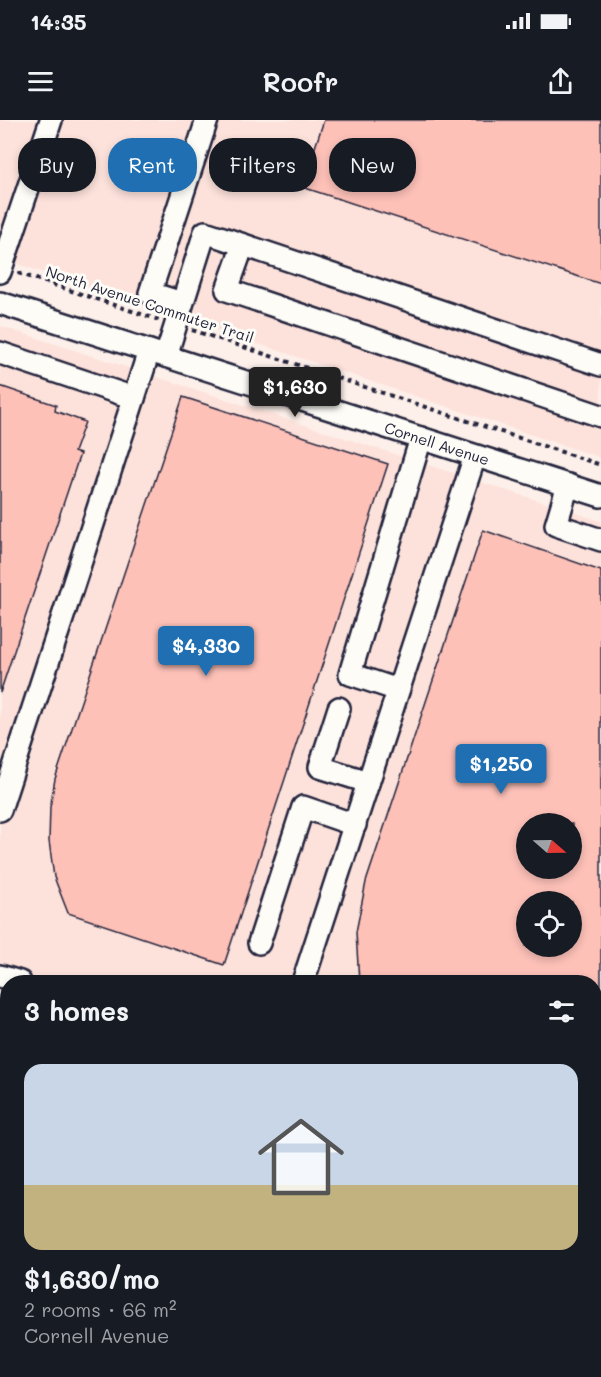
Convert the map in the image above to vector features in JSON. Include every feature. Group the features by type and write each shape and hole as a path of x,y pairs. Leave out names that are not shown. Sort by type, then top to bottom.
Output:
{"street":[{"path":"1,270 8,222 51,120"},
{"path":"183,303 150,294 207,120"},
{"path":"0,810 134,398 176,326 205,232 601,365"},
{"path":"243,245 227,290 601,416"},
{"name":"Cornell Avenue","path":"0,303 601,496"},
{"path":"0,353 134,398"},
{"path":"398,690 350,674 421,438"},
{"path":"305,975 475,456"},
{"path":"568,485 556,525 601,540"},
{"path":"339,708 320,766 368,782"},
{"path":"259,943 303,807 355,825"}],"path":[{"name":"North Avenue Commuter Trail","path":"1,270 601,465"}],"shaded area":[{"path":"0,120 601,120 601,458 0,258"},
{"path":"0,326 601,521 601,975 0,975"}],"building":[{"path":"324,120 601,120 601,284 317,192 317,141"},
{"path":"0,386 56,405 55,411 85,422 74,452 80,454 0,693"},
{"path":"183,397 388,464 224,965 68,913 54,877 49,841 50,807 55,779"},
{"path":"483,530 601,571 601,975 359,975 356,932 366,882"}]}
